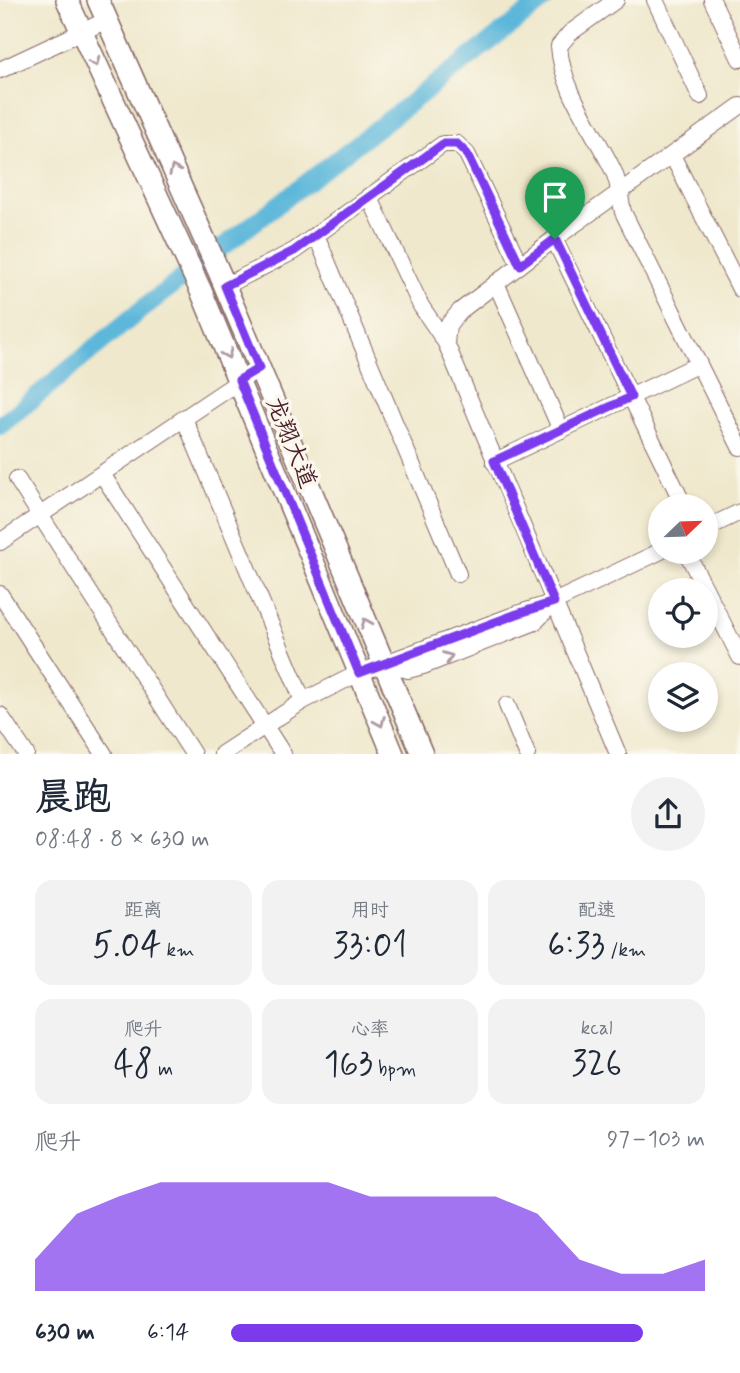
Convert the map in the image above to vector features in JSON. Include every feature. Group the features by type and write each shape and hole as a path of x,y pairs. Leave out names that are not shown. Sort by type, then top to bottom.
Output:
{"main road":[{"name":"龙翔大道","path":"67,0 201,291 393,754"},
{"name":"龙翔大道","path":"98,0 202,232 422,754"}],"street":[{"path":"616,0 570,33 559,46 560,61 574,95 615,173 623,212 740,447"},
{"path":"655,0 700,96"},
{"path":"712,0 740,60"},
{"path":"0,70 107,20"},
{"path":"446,342 448,325 460,311 740,106"},
{"path":"222,279 294,251 443,144 457,144 467,154 520,265"},
{"path":"672,155 740,289"},
{"path":"369,196 421,306 446,342 618,754"},
{"path":"316,235 458,574"},
{"path":"555,239 678,494"},
{"path":"496,283 561,430"},
{"path":"494,461 699,364"},
{"path":"0,542 259,368"},
{"path":"184,418 303,701"},
{"path":"102,474 283,754"},
{"path":"17,479 193,754"},
{"path":"718,523 740,512"},
{"path":"222,754 303,701 359,673 554,602 648,557"},
{"path":"693,564 740,657"},
{"path":"0,594 104,754"},
{"path":"507,705 527,754"},
{"path":"0,715 26,754"}],"waterway":[{"path":"0,426 142,309 544,0"}],"route":[{"path":"443,144 457,144 467,154 520,265 555,239 631,397 494,461 554,602 359,673 239,380 259,368 225,286 294,251 443,144"}]}
